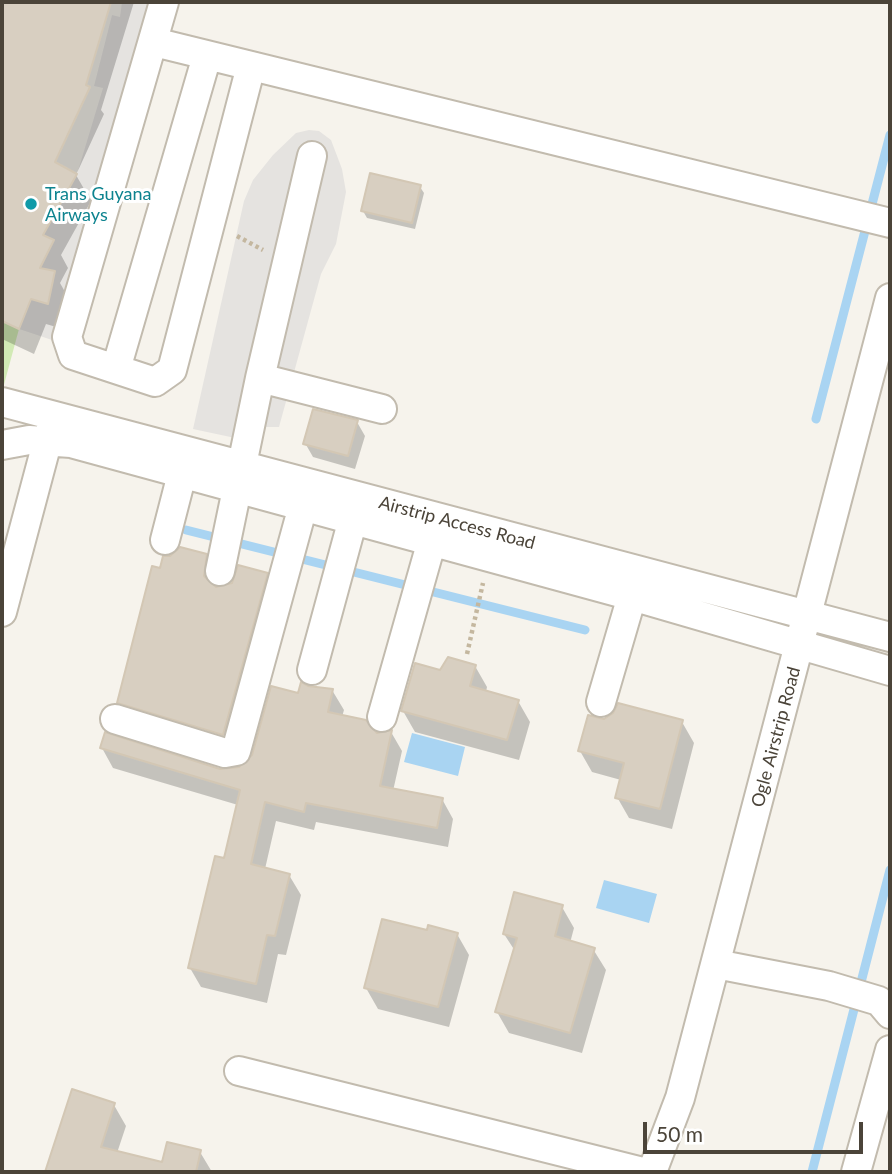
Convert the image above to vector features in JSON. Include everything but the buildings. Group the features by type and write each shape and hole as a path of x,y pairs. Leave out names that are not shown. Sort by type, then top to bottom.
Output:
{"street":[{"path":"164,2 67,337 73,355 155,382 172,370 251,66"},
{"path":"154,43 890,223"},
{"path":"117,369 208,55"},
{"path":"224,547 312,156"},
{"name":"Ogle Airstrip Road","path":"652,1172 680,1098 809,615 890,298"},
{"path":"260,378 382,409"},
{"name":"Airstrip Access Road","path":"13,406 47,435 239,476 309,485 883,633"},
{"path":"2,612 47,435"},
{"name":"Airstrip Access Road","path":"158,457 180,485 239,476 300,517 428,552 632,596 890,671"},
{"path":"167,535 180,485"},
{"path":"115,719 225,753 236,751 300,517"},
{"path":"312,670 350,531"},
{"path":"382,717 428,552"},
{"path":"601,702 632,596"},
{"path":"716,964 829,986 879,1001 890,1014"},
{"path":"856,1172 890,1050"},
{"path":"239,1071 643,1172"}],"path":[{"path":"467,654 484,580"}],"green space":[{"path":"2,321 19,329 2,392"}],"shaded area":[{"path":"122,2 149,2 130,96 61,343 19,329 31,299 48,303 55,271 40,268 43,235 77,174 103,88 94,86 112,15 120,17"},
{"path":"319,131 331,140 342,169 346,192 336,244 321,274 279,427 262,427 254,442 193,429 244,201 253,180 273,155 296,133"}],"water":[{"path":"412,733 465,747 458,776 404,762"},
{"path":"604,880 657,894 649,923 596,908"}],"waterway":[{"path":"816,419 890,135"},
{"path":"186,530 585,630"},
{"path":"812,1172 890,870"}],"place":[{"name":"Trans Guyana Airways","path":"31,204"}]}
